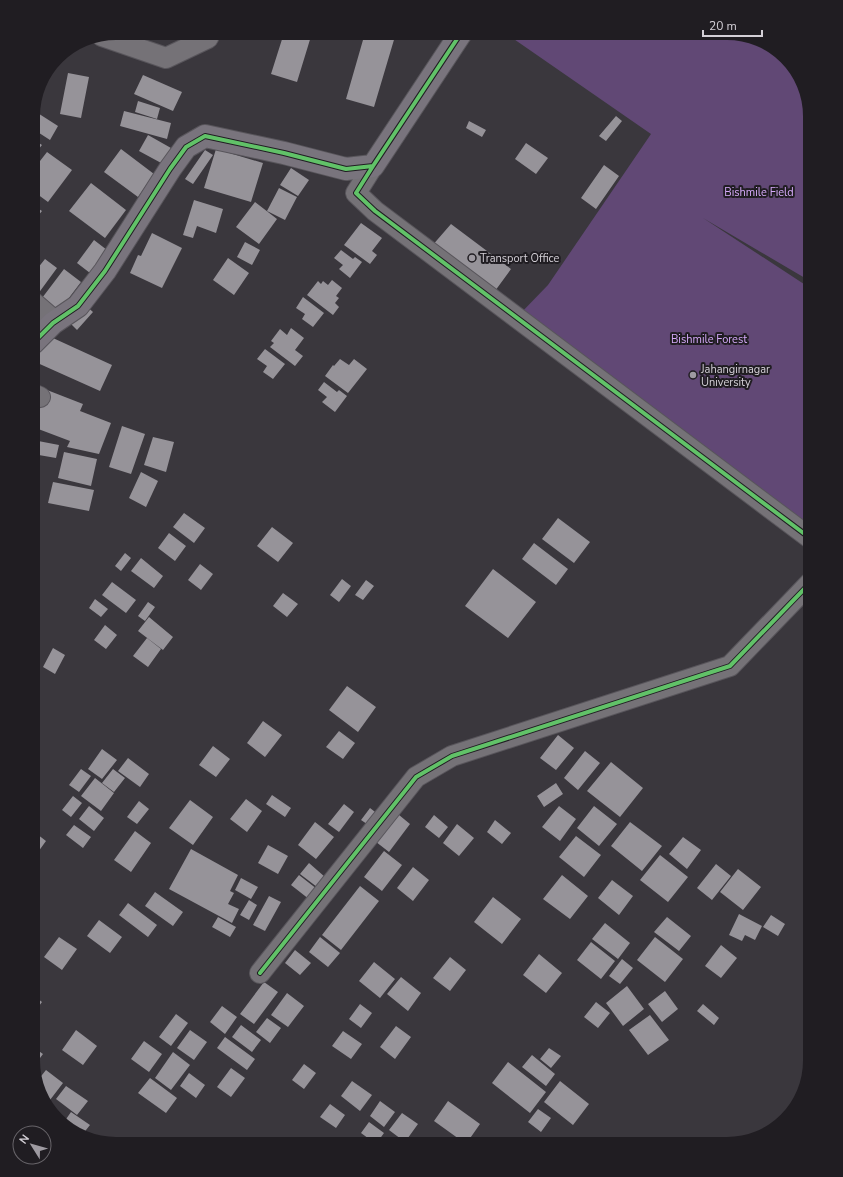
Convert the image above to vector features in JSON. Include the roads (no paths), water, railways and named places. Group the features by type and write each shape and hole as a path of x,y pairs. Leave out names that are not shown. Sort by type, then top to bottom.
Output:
{"street":[{"path":"114,40 166,58 204,40"},
{"path":"456,40 356,193 375,211 803,533"},
{"path":"40,336 55,322 78,306 105,271 170,169 186,147 205,136 284,153 346,169 373,166"},
{"path":"40,308 55,322"},
{"path":"260,973 416,777 452,756 730,666 803,590"}],"place":[{"name":"Transport Office","path":"472,258"},
{"name":"Jahangirnagar University","path":"693,375"}],"park label":[{"name":"Bishmile Field","path":"759,192"},
{"name":"Bishmile Forest","path":"709,339"}]}
